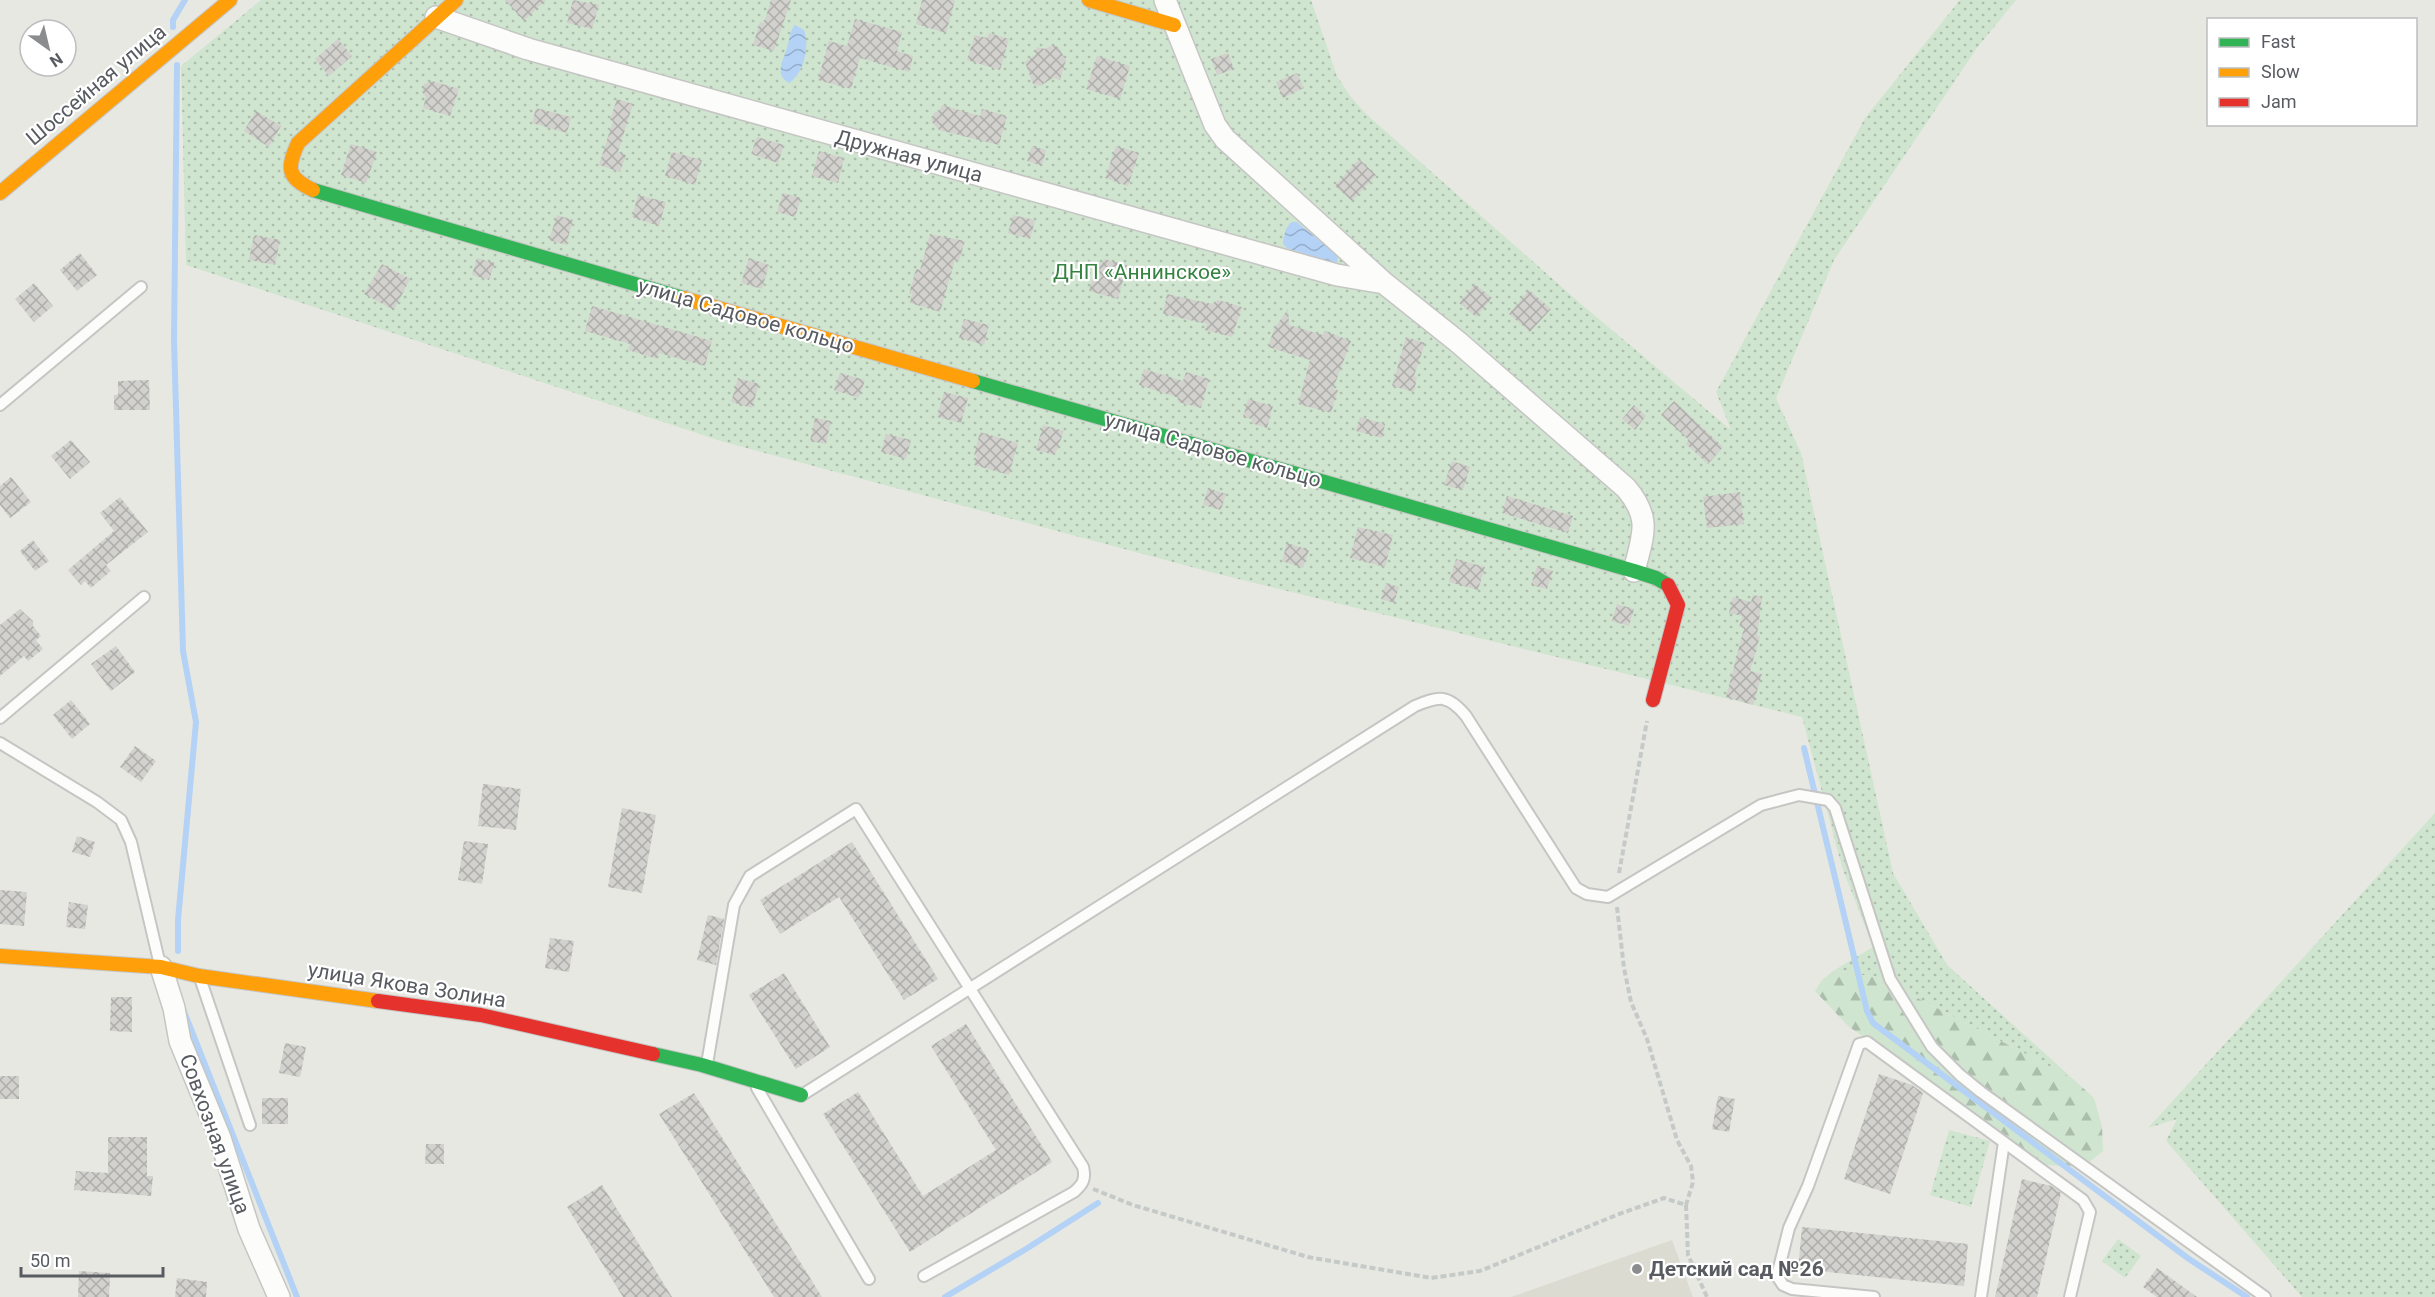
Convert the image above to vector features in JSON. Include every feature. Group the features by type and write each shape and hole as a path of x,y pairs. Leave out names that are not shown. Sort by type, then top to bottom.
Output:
{"street":[{"name":"Шоссейная улица","path":"0,193 230,0"},
{"name":"улица Садовое кольцо","path":"456,0 298,143 291,154 289,163 294,180 324,195 1634,571 1668,584 1674,589 1678,605 1653,700"},
{"path":"1089,0 1174,25"},
{"path":"1165,0 1215,125 1225,139 1384,283 1458,342 1626,488 1638,505 1644,521 1634,571"},
{"name":"Дружная улица","path":"436,17 528,49 1337,275 1384,283"},
{"name":"улица Якова Золина","path":"0,956 160,967 199,976 481,1015 706,1066 801,1095"},
{"name":"Совхозная улица","path":"160,967 174,1008 180,1041 220,1138 249,1229 279,1297"}],"lane":[{"path":"0,405 141,287"},
{"path":"0,718 144,597"},
{"path":"801,1095 1415,706 1437,697 1447,699 1458,706 1466,716 1576,888 1587,894 1608,897 1761,806 1799,795 1828,800 1835,808 1890,979 1932,1047 1981,1092 2265,1297"},
{"path":"0,743 97,802 121,820 131,842 160,967"},
{"path":"706,1066 734,905 741,890 750,876 856,809 1083,1167 1085,1176 1082,1184 1074,1192 924,1276"},
{"path":"199,976 250,1125"},
{"path":"1874,1297 1792,1293 1777,1276 1789,1228 1809,1186 1859,1044 1868,1042 2083,1200 2091,1212 2070,1297"},
{"path":"752,1080 870,1279"},
{"path":"1981,1297 2004,1142"}],"path":[{"path":"1653,700 1642,742 1616,892 1624,968 1631,1002 1647,1039 1677,1140 1691,1166 1693,1182 1686,1205 1688,1255 1707,1297"},
{"path":"1082,1184 1133,1205 1308,1257 1431,1278 1480,1271 1664,1198 1686,1205"}],"shaded area":[{"name":"Детский сад №26","path":"1672,1240 1693,1297 1511,1297"}],"green space":[{"name":"ДНП «Аннинское»","path":"261,0 1311,0 1337,76 1366,114 1581,304 1731,430 1716,392 1865,118 1960,0 2016,0 1977,48 1834,260 1776,398 1801,453 1893,873 1947,965 2072,1078 1877,977 1833,971 1873,947 1842,867 1802,717 1214,573 724,442 186,265 181,66"},
{"path":"2435,813 2435,1297 2302,1297 2166,1141 2177,1119 2148,1128"},
{"path":"1833,971 1877,977 2072,1078 2094,1098 2102,1126 2103,1151 2083,1167 2046,1165 1848,1026 1815,991 1822,980"},
{"path":"1949,1130 1990,1141 1971,1207 1930,1195"},
{"path":"2118,1239 2141,1256 2125,1278 2102,1261"}],"water":[{"path":"795,25 804,30 806,51 799,73 789,83 782,76 781,67"},
{"path":"1292,222 1297,222 1338,256 1337,262 1330,262 1287,248 1283,244 1284,235"}],"building":[{"path":"505,0 546,0 524,21"},
{"path":"573,0 599,5 592,29 567,23"},
{"path":"771,0 791,0 774,51 753,45 760,22 764,23"},
{"path":"922,0 955,0 946,33 916,24"},
{"path":"855,19 902,32 897,51 913,56 909,72 860,58 851,89 818,80 829,41 847,46"},
{"path":"989,33 1009,39 1000,70 967,60 975,35 987,38"},
{"path":"338,39 352,56 329,76 315,59"},
{"path":"1052,45 1058,47 1066,60 1060,80 1053,78 1040,86 1033,84 1025,62 1035,55 1037,47 1045,49"},
{"path":"1228,53 1234,69 1217,75 1211,59"},
{"path":"1097,56 1130,66 1120,99 1086,89"},
{"path":"1297,73 1304,88 1283,98 1276,82"},
{"path":"432,81 459,89 450,116 423,108 426,97 422,92 424,84"},
{"path":"617,99 633,104 618,152 626,155 620,172 599,165 613,121 610,120"},
{"path":"942,105 980,116 982,109 1007,116 999,145 939,130 931,121 934,113 940,110"},
{"path":"536,108 571,117 567,133 532,123"},
{"path":"256,111 281,126 269,147 244,131"},
{"path":"757,137 784,145 778,163 751,154"},
{"path":"351,144 377,152 366,183 341,175"},
{"path":"1032,146 1046,150 1042,166 1027,161"},
{"path":"1116,146 1139,153 1128,186 1105,178"},
{"path":"819,151 844,158 838,183 812,176"},
{"path":"672,152 702,160 695,185 665,176"},
{"path":"1359,159 1376,175 1352,201 1335,186"},
{"path":"783,193 801,198 795,217 777,212"},
{"path":"638,195 666,202 659,226 632,217"},
{"path":"557,215 573,220 566,245 549,240"},
{"path":"1013,215 1035,220 1030,239 1008,233"},
{"path":"930,234 965,241 959,261 955,260 940,312 910,303 912,294 909,294 916,269 920,270"},
{"path":"254,235 280,240 275,265 249,260"},
{"path":"80,253 97,275 77,291 60,270"},
{"path":"477,258 495,263 489,280 472,275"},
{"path":"749,258 769,265 762,289 741,283"},
{"path":"1104,259 1127,265 1118,299 1089,291 1097,263 1102,264"},
{"path":"382,264 410,279 394,310 364,294"},
{"path":"34,283 53,306 34,322 15,299"},
{"path":"1475,284 1492,298 1476,317 1459,303"},
{"path":"1529,290 1551,309 1530,332 1509,314"},
{"path":"1167,294 1212,304 1218,300 1242,307 1232,337 1205,330 1207,324 1163,314"},
{"path":"592,306 712,341 705,366 659,353 657,359 628,350 630,344 585,331"},
{"path":"1288,309 1289,325 1323,335 1325,331 1351,341 1333,389 1338,390 1331,413 1298,404 1310,360 1268,347 1274,329"},
{"path":"964,319 989,325 984,345 959,338"},
{"path":"1406,337 1425,343 1414,376 1417,377 1414,392 1392,386"},
{"path":"1144,369 1183,381 1186,372 1209,379 1201,408 1178,402 1179,398 1139,385"},
{"path":"840,373 865,380 859,398 834,390"},
{"path":"738,378 759,384 752,408 731,402"},
{"path":"149,380 150,410 114,410 114,395 118,395 118,381"},
{"path":"944,392 968,398 961,423 937,417"},
{"path":"1248,399 1273,406 1267,428 1251,423 1252,419 1243,417"},
{"path":"1674,401 1723,447 1708,464 1686,444 1689,440 1661,415"},
{"path":"1634,405 1646,416 1635,430 1622,419"},
{"path":"1360,417 1385,424 1382,438 1356,431"},
{"path":"815,418 831,421 826,444 810,441"},
{"path":"1043,425 1064,431 1055,455 1036,450"},
{"path":"980,432 1018,443 1009,475 974,465"},
{"path":"886,434 911,440 906,459 881,452"},
{"path":"71,440 90,462 70,479 51,456"},
{"path":"1452,461 1470,467 1463,490 1444,485"},
{"path":"11,477 31,502 10,518 0,505 0,486"},
{"path":"1208,488 1226,494 1221,510 1203,505"},
{"path":"1740,492 1744,524 1707,528 1703,497"},
{"path":"1507,496 1573,516 1568,533 1502,513"},
{"path":"120,497 148,532 106,565 111,571 91,588 85,581 81,585 68,570 114,531 100,513"},
{"path":"1358,527 1393,535 1385,567 1350,558"},
{"path":"33,540 49,561 35,571 20,551"},
{"path":"1287,543 1309,550 1303,568 1282,561"},
{"path":"1456,559 1485,567 1478,590 1449,582"},
{"path":"1537,566 1553,571 1547,589 1531,585"},
{"path":"1386,583 1399,587 1394,603 1381,599"},
{"path":"1753,595 1762,597 1757,636 1760,636 1750,671 1762,674 1753,705 1726,697 1744,628 1739,627 1742,616 1729,613 1733,597 1751,602"},
{"path":"1617,604 1634,609 1629,626 1612,621"},
{"path":"20,609 33,621 33,626 41,636 36,640 43,649 28,661 24,656 0,676 0,625"},
{"path":"116,646 135,672 111,691 91,664"},
{"path":"71,700 90,724 72,739 53,715"},
{"path":"135,746 156,761 141,782 120,767"},
{"path":"483,784 521,789 516,830 478,826"},
{"path":"622,808 656,815 642,893 608,887"},
{"path":"77,836 95,842 90,857 72,852"},
{"path":"464,841 488,844 482,884 458,880"},
{"path":"852,842 938,979 904,1000 839,897 780,934 760,900"},
{"path":"0,890 27,892 24,926 0,924"},
{"path":"69,902 88,905 85,929 66,927"},
{"path":"708,915 724,919 716,965 697,960"},
{"path":"550,938 574,941 569,972 545,968"},
{"path":"784,973 830,1047 796,1069 749,995"},
{"path":"111,997 132,997 132,1032 110,1031"},
{"path":"966,1024 1052,1162 910,1252 823,1114 858,1092 923,1196 996,1150 931,1046"},
{"path":"285,1043 306,1047 300,1077 279,1073"},
{"path":"1879,1074 1912,1085 1923,1093 1890,1194 1844,1179"},
{"path":"0,1076 19,1076 19,1099 0,1099"},
{"path":"694,1093 822,1297 774,1297 659,1114"},
{"path":"1718,1096 1735,1099 1729,1132 1712,1129"},
{"path":"262,1098 288,1098 288,1124 262,1124"},
{"path":"108,1137 147,1137 147,1176 153,1176 151,1196 74,1190 76,1171 108,1173"},
{"path":"426,1144 444,1144 444,1164 425,1164"},
{"path":"2022,1179 2051,1186 2061,1193 2037,1297 1995,1297"},
{"path":"602,1185 672,1297 623,1297 567,1207"},
{"path":"1802,1227 1968,1244 1964,1286 1798,1269"},
{"path":"2157,1268 2197,1297 2157,1297 2143,1287"},
{"path":"79,1271 110,1273 109,1297 78,1297"},
{"path":"177,1278 207,1282 206,1297 175,1297"}],"waterway":[{"path":"173,27 173,20 185,0"},
{"path":"177,65 174,340 183,651 196,722 178,920 178,951"},
{"path":"1804,748 1867,1011 1873,1023 2189,1259 2247,1297"},
{"path":"183,1009 297,1297"},
{"path":"945,1297 1098,1203"}],"traffic: fast":[{"path":"313,190 683,298"},
{"path":"973,381 1634,571 1656,578 1668,585"},
{"path":"653,1054 702,1065 801,1095"}],"traffic: slow":[{"path":"0,193 230,0"},
{"path":"313,190 298,181 291,171 292,159 298,143 456,0"},
{"path":"1089,0 1174,25"},
{"path":"683,298 973,381"},
{"path":"0,956 161,967 199,976 378,1001"}],"traffic: jam":[{"path":"1653,700 1678,605 1668,585"},
{"path":"378,1001 481,1015 653,1054"}],"place":[{"name":"Детский сад №26","path":"1637,1269"}]}
